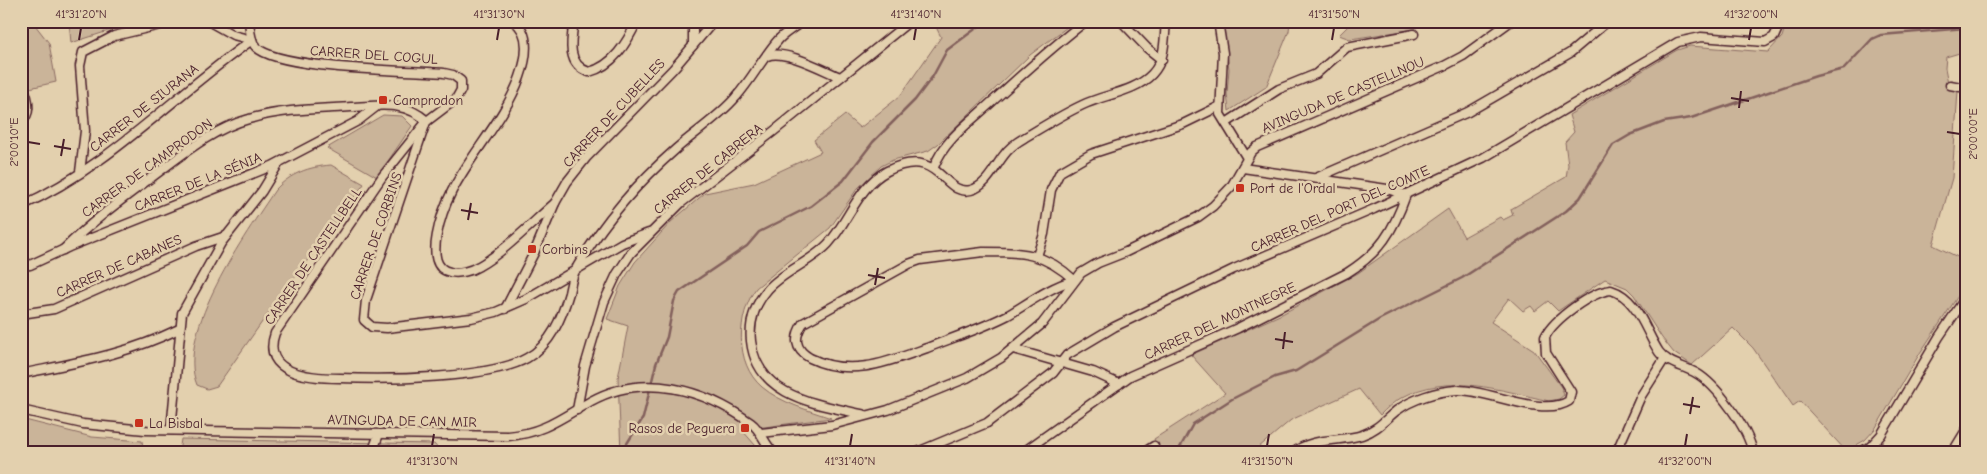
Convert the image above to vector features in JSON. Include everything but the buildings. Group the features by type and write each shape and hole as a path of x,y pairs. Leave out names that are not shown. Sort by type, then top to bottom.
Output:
{"street":[{"path":"80,172 85,131 80,66 83,52 114,36 177,21"},
{"path":"208,21 233,35 252,40 249,21"},
{"path":"513,21 524,33 526,52 523,67 507,105 448,202 437,233 435,251 438,264 447,272 454,273 478,267 555,203"},
{"path":"574,21 572,43 574,60 577,66 589,72 603,66 614,57 628,40 637,21"},
{"path":"693,45 694,21"},
{"name":"CARRER DE CUBELLES","path":"505,309 534,252 555,203 586,158 714,21"},
{"path":"575,270 598,233 638,185 676,148 736,97 779,39 803,21"},
{"name":"CARRER DE CABRERA","path":"577,410 586,366 610,287 631,253 681,203 910,21"},
{"path":"934,168 937,158 946,146 966,126 1060,40 1086,21"},
{"path":"1121,21 1147,48 1162,60"},
{"path":"866,416 798,398 786,393 767,380 753,353 750,339 753,314 759,300 770,287 827,245 861,195 886,172 912,163 926,164 934,168 954,186 962,190 973,189 984,182 1004,154 1018,141 1085,104 1136,85 1150,76 1162,60 1166,21"},
{"path":"1218,21 1223,53 1220,114 1247,158"},
{"name":"AVINGUDA DE CASTELLNOU","path":"761,433 832,425 866,416 888,410 967,378 1013,349 1042,324 1074,280 1098,263 1126,252 1198,217 1231,187 1247,158 1257,146 1463,56 1510,21"},
{"path":"1315,179 1468,112 1570,53 1608,21"},
{"name":"CARRER DEL PORT DEL COMTE","path":"915,453 987,423 1053,373 1076,349 1139,314 1234,269 1406,195 1489,154 1678,42 1701,37 1765,42 1774,37 1780,21"},
{"path":"1226,123 1278,89 1316,74 1348,47 1414,34"},
{"name":"CARRER DE SIURANA","path":"21,206 80,172 132,136 252,40"},
{"name":"CARRER DEL COGUL","path":"252,40 256,47 281,59 444,73 458,78 462,85 459,95 427,121"},
{"path":"767,56 779,55 797,60 840,77"},
{"path":"21,82 28,102 28,112 21,122"},
{"path":"1950,85 1966,88"},
{"name":"CARRER DE CAMPRODON","path":"64,250 102,214 194,147 230,126 266,114 376,106 408,108 427,121"},
{"name":"CARRER DE LA SÉNIA","path":"21,266 30,265 279,162 358,121 376,106"},
{"path":"1037,256 1044,234 1051,190 1060,172 1091,154 1184,124 1220,106"},
{"name":"CARRER DE CASTELLBELL","path":"427,121 382,177 283,319 271,343 275,360 297,374 340,378 429,376 511,366 529,357 553,331 561,319 575,270"},
{"name":"CARRER DE CORBINS","path":"427,121 366,300 364,320 372,327 392,328 471,318 505,309 622,243 650,233"},
{"path":"171,430 179,329 185,305 226,236 262,191 279,162"},
{"path":"1243,168 1387,189 1406,195"},
{"name":"CARRER DEL MONTNEGRE","path":"1022,453 1130,376 1238,328 1347,273 1364,262 1382,245 1391,231 1406,195"},
{"name":"CARRER DE CABANES","path":"21,314 54,309 196,246 226,236"},
{"path":"983,252 1032,254 1074,280 1054,286 1006,316 967,335 881,364 858,368 826,364 801,352 797,345 796,338 802,323 908,264 920,260 983,252"},
{"path":"1292,453 1308,444 1370,432 1402,407 1439,392 1462,390 1543,407 1565,404 1569,401 1571,392 1546,354 1545,337 1561,318 1605,290 1618,292 1626,297 1665,358 1706,380 1732,412 1753,453"},
{"path":"1858,453 1870,447 1881,435 1939,337 1966,298"},
{"path":"21,374 109,357 157,340 179,329"},
{"path":"1013,349 1060,364 1094,372 1119,384"},
{"path":"1616,453 1641,396 1665,358"},
{"name":"AVINGUDA DE CAN MIR","path":"21,410 92,425 171,430 521,435 554,425 614,390 646,385 672,388 701,396 718,404 752,424 761,433 768,447 774,453"},
{"path":"1952,453 1966,430"},
{"path":"372,453 378,434"},
{"path":"1143,453 1154,446"}],"shaded area":[{"path":"21,21 32,21 49,43 56,82 21,90"},
{"path":"69,21 130,21 130,24 71,43"},
{"path":"933,21 1075,21 1030,55 938,144 928,151 893,160 881,166 857,189 830,228 756,288 745,311 741,339 747,365 753,377 769,393 795,406 831,418 742,430 762,453 621,453 618,378 628,326 607,319 620,286 635,262 671,222 705,193 754,183 821,152 814,140 845,115 860,128 900,96 941,37"},
{"path":"1223,21 1290,22 1289,31 1266,87 1229,111 1227,94 1229,69"},
{"path":"1353,21 1414,21 1416,29 1350,39 1339,35"},
{"path":"1787,21 1966,21 1966,51 1946,57 1945,68 1949,88 1958,91 1952,178 1933,245 1966,261 1966,284 1920,353 1875,429 1865,440 1846,451 1800,401 1793,406 1753,348 1733,328 1692,365 1674,353 1634,295 1627,288 1605,279 1558,311 1548,301 1535,311 1531,306 1523,311 1509,298 1491,322 1534,350 1561,387 1564,395 1559,399 1549,401 1493,388 1456,385 1437,386 1419,390 1401,398 1380,415 1359,389 1291,420 1252,453 1161,453 1154,439 1225,393 1191,355 1282,314 1358,273 1448,209 1464,237 1500,217 1503,220 1513,215 1511,209 1566,177 1568,165 1565,142 1574,132 1569,115 1677,50 1690,46 1768,52 1782,37"},
{"path":"383,115 402,116 412,126 377,177 327,148"},
{"path":"331,165 364,184 217,386 207,389 197,385 193,363 196,338 204,312 217,284 247,232 275,190 287,179 315,167"},
{"path":"21,419 92,437 142,441 144,453 21,453"},
{"path":"181,439 434,444 442,453 179,453"}],"waterway":[{"path":"621,453 643,418 656,364 667,337 674,301 679,292 747,246 759,232 811,206 843,181 873,142 915,100 933,76 947,50 986,21"},
{"path":"1177,453 1193,424 1232,399 1275,377 1296,371 1380,319 1462,278 1566,211 1580,198 1613,145 1630,135 1664,122 1691,118 1816,76 1844,69 1872,39 1881,35 1966,28"}],"place":[{"name":"Camprodon","path":"383,100"},
{"name":"Port de l'Ordal","path":"1240,188"},
{"name":"Corbins","path":"532,249"},
{"name":"La Bisbal","path":"139,423"},
{"name":"Rasos de Peguera","path":"745,428"}]}
